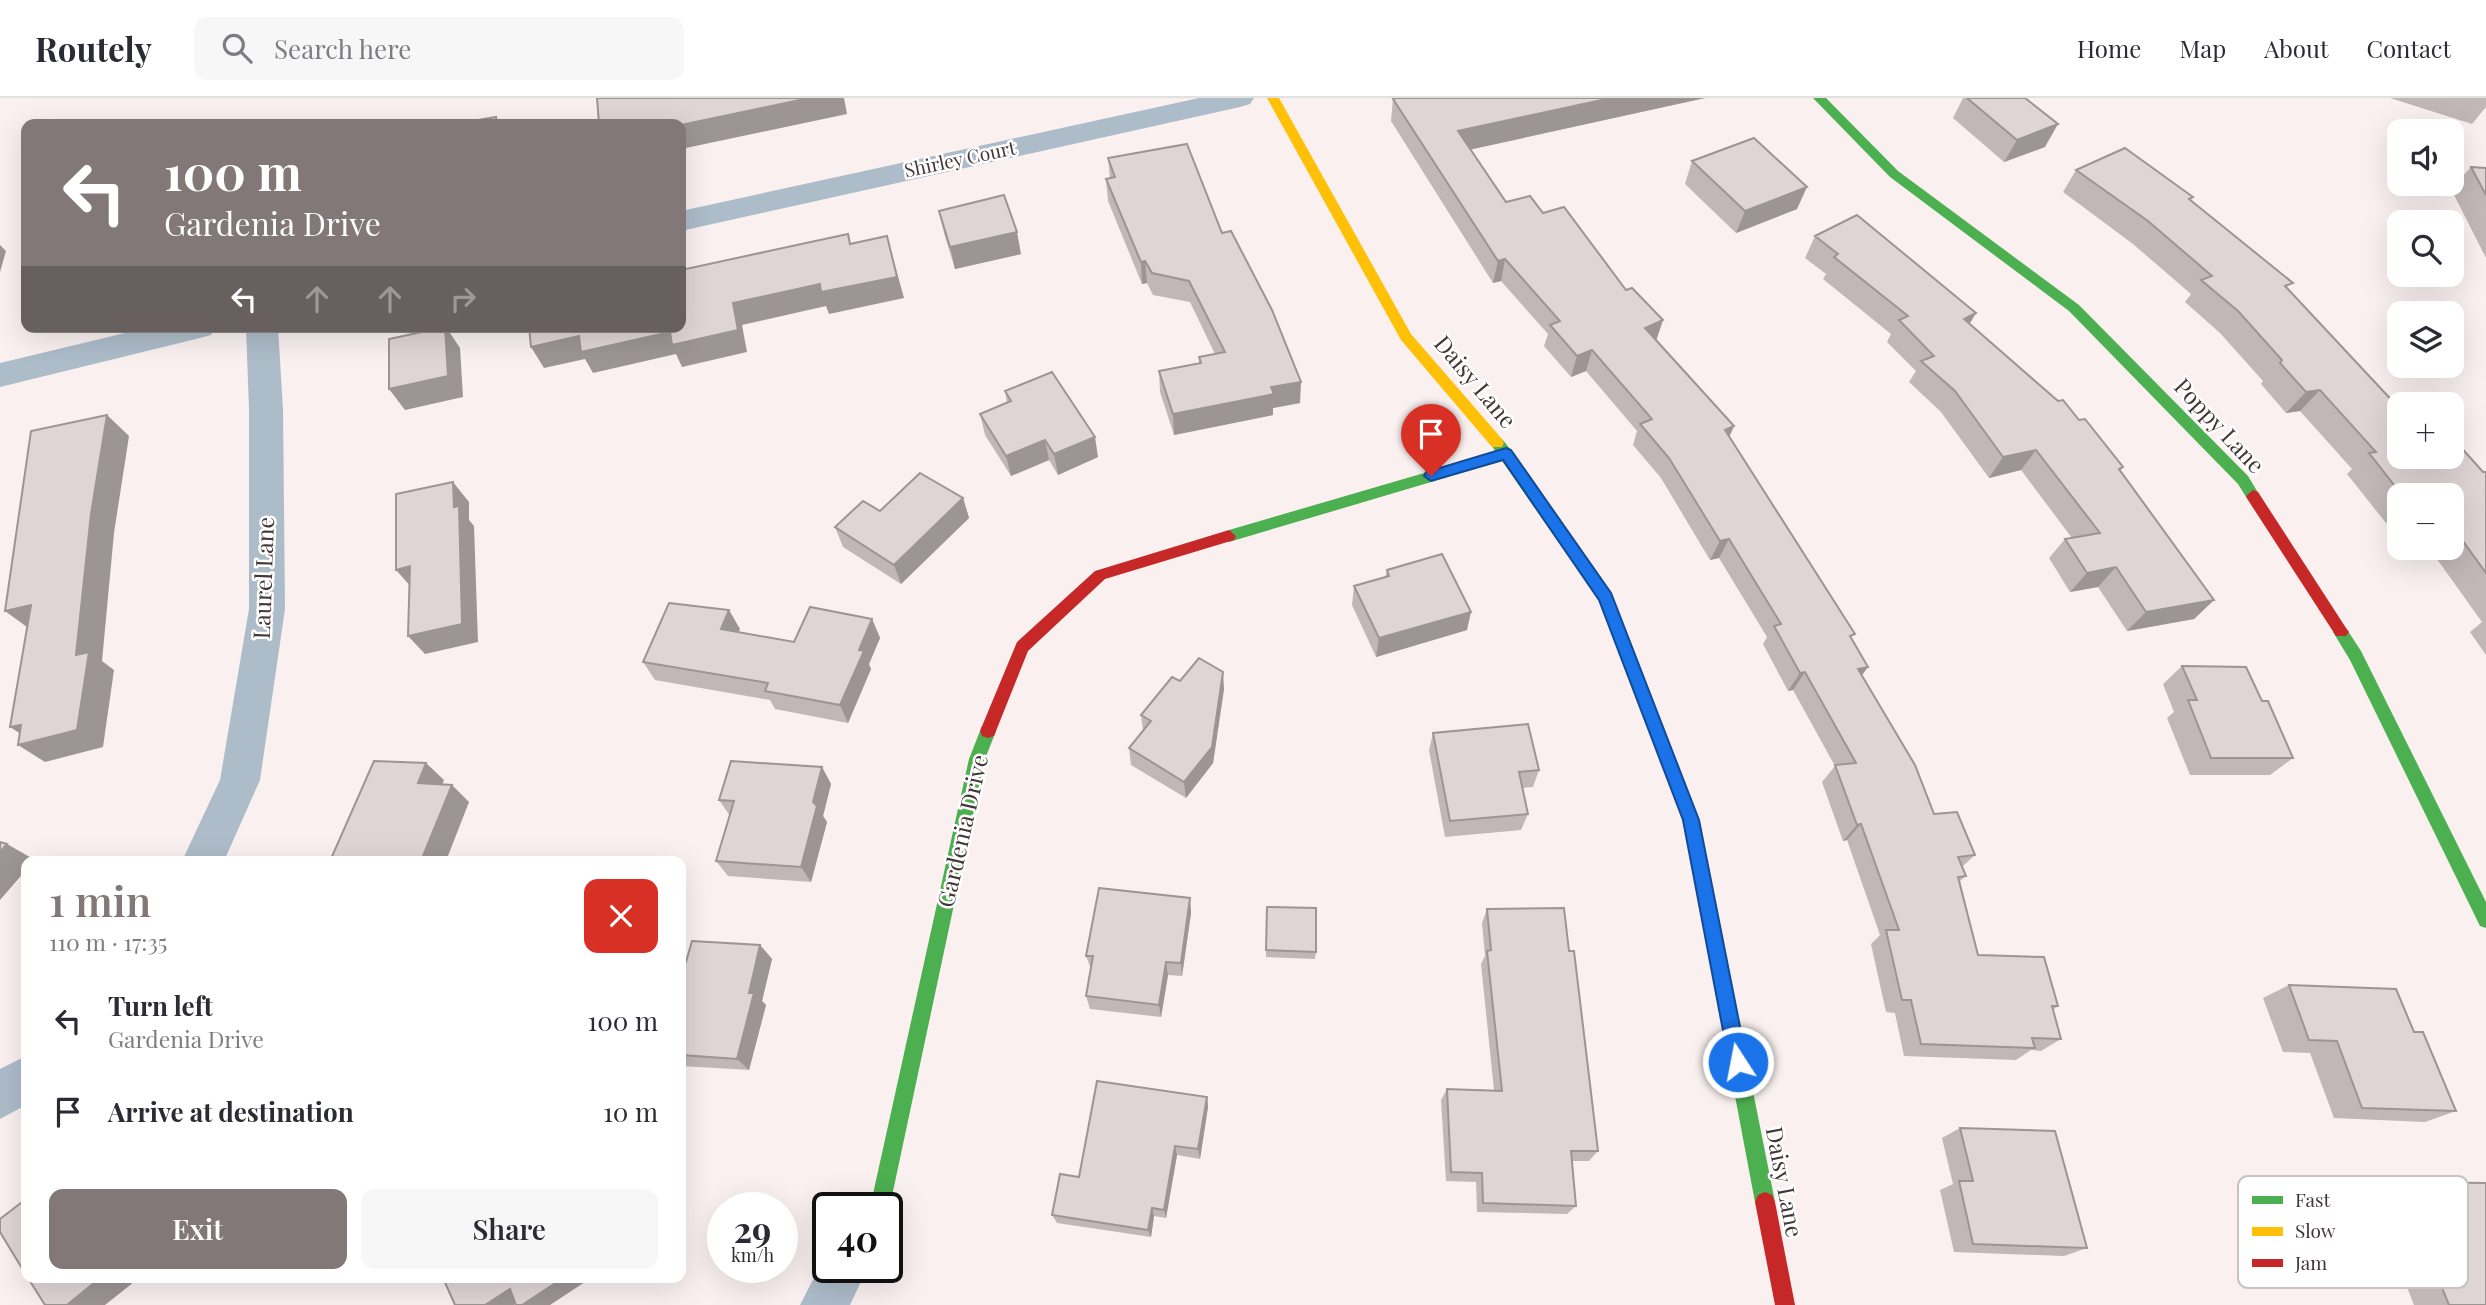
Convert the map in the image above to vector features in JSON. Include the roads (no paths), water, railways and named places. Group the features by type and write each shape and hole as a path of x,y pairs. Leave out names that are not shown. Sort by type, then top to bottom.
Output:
{"street":[{"name":"Shirley Court","path":"686,220 1240,98"},
{"name":"Daisy Lane","path":"1273,98 1406,337 1506,454 1605,597 1691,820 1785,1305"},
{"name":"Poppy Lane","path":"1819,98 1894,174 2074,308 2243,481 2356,656 2486,920"},
{"path":"0,374 174,333"},
{"name":"Laurel Lane","path":"205,856 240,780 267,609 266,409 262,333"},
{"name":"Gardenia Drive","path":"883,1192 976,759 1022,647 1100,575 1506,454"},
{"path":"0,1096 21,1081"},
{"path":"824,1305 836,1283"}]}
